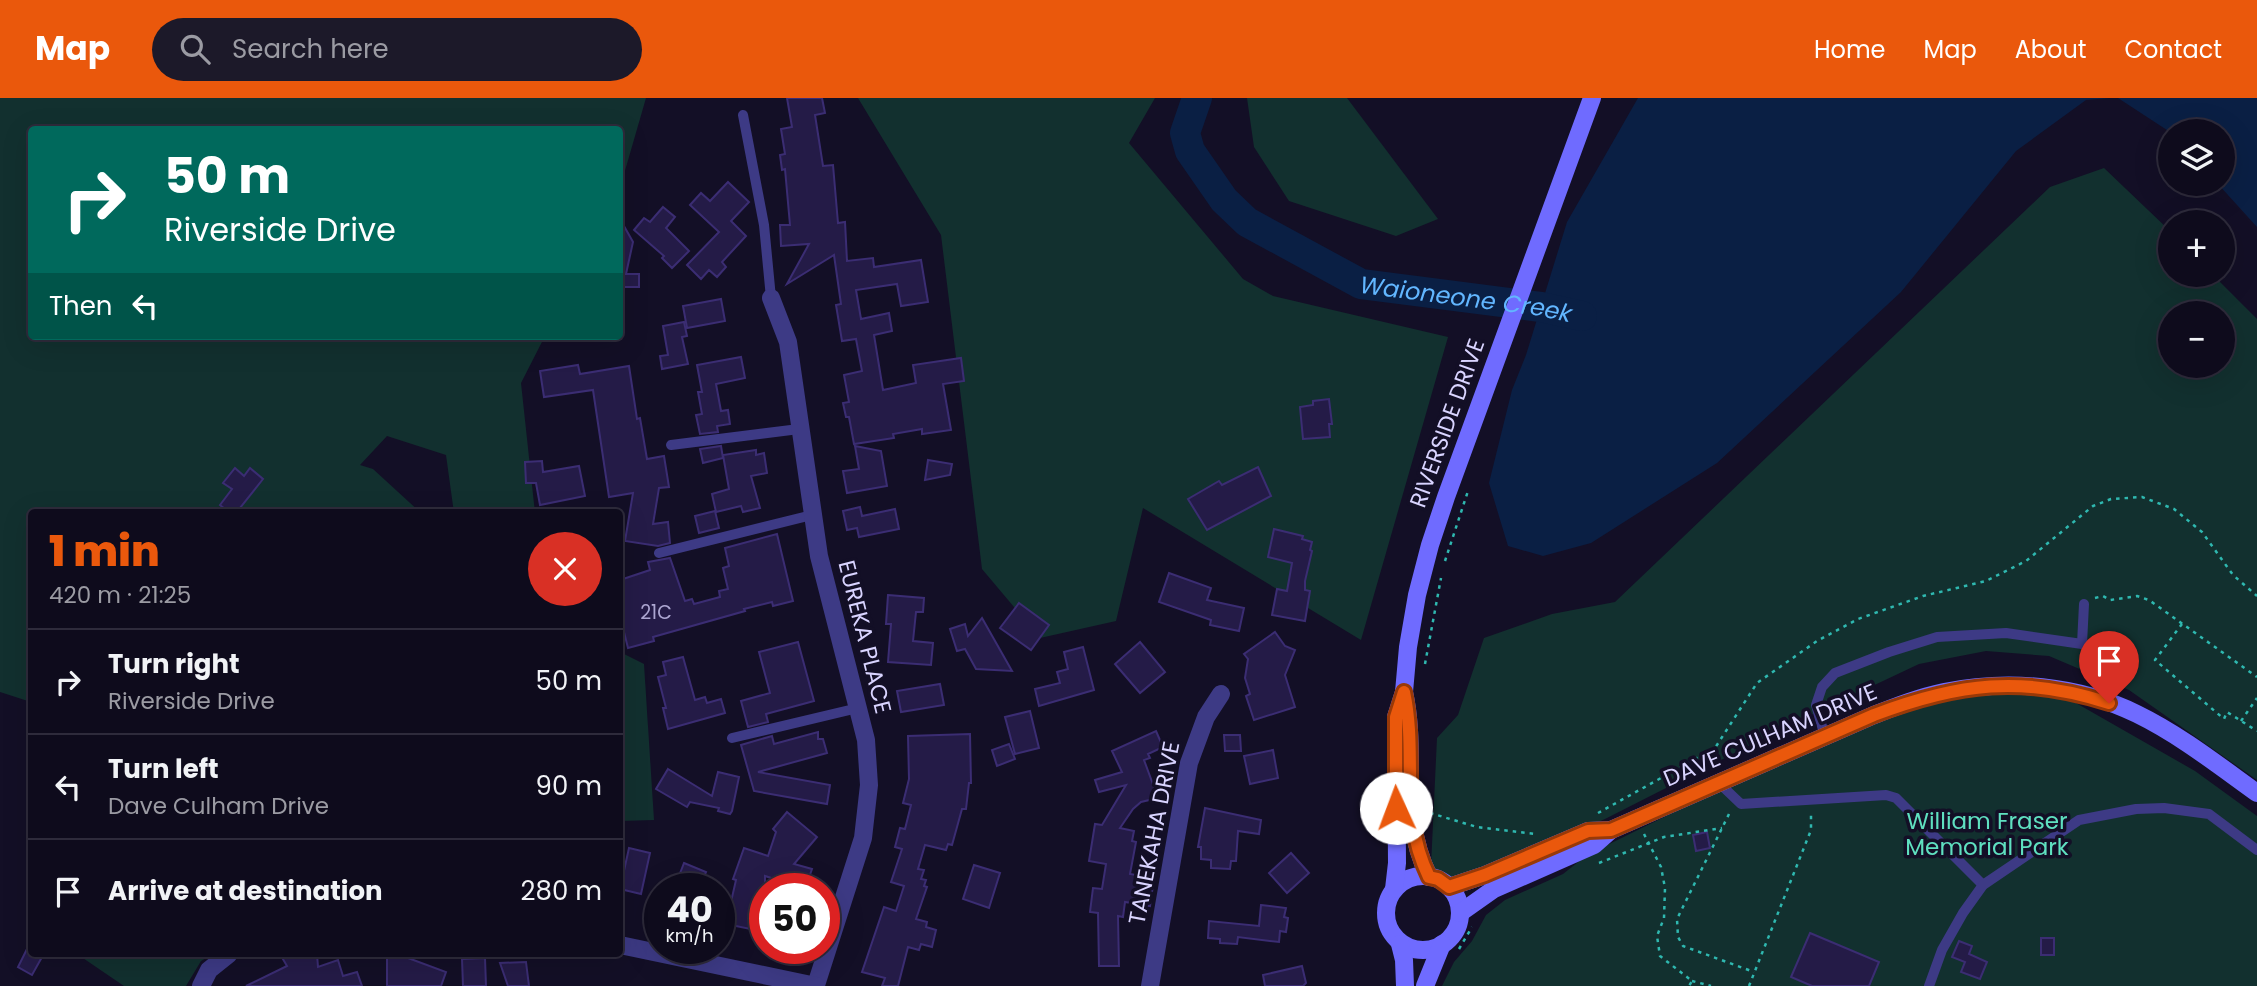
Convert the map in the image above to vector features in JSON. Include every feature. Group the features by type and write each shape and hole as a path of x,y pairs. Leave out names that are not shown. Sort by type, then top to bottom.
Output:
{"main road":[{"name":"RIVERSIDE DRIVE","path":"1394,889 1397,863 1396,717 1404,692 1417,595 1430,545 1592,98"},
{"name":"DAVE CULHAM DRIVE","path":"1466,919 1494,889 1594,845 1611,830 1874,715 1943,692 2017,685 2068,691 2135,713 2169,731 2257,793"},
{"name":"RIVERSIDE DRIVE","path":"1404,692 1409,718 1413,833 1429,877"},
{"name":"DAVE CULHAM DRIVE","path":"1449,887 1485,875 1588,831 1611,830"},
{"path":"1405,986 1401,944 1387,922 1386,909 1394,889 1417,876 1438,879 1449,887 1455,893 1466,919 1442,944 1425,986"},
{"path":"1401,944 1426,950 1442,944"}],"street":[{"name":"EUREKA PLACE","path":"771,298 788,342 819,556 866,740 869,764 863,838 816,986"},
{"name":"TANEKAHA DRIVE","path":"1150,986 1189,763 1206,717 1221,694"},
{"path":"623,946 816,986"},
{"path":"201,986 209,970 225,957"}],"lane":[{"path":"743,115 764,225 771,298"},
{"path":"671,445 799,429"},
{"path":"659,553 812,515"},
{"path":"1825,737 1816,705 1822,687 1835,673 1889,652 1937,638 2006,633 2082,644 2084,604"},
{"path":"732,738 858,708"},
{"path":"1719,783 1741,804 1886,795 1896,798 1983,885"},
{"path":"1929,986 1942,950 1983,885 2079,820 2136,809 2164,808 2209,814 2257,850"}],"path":[{"path":"1423,674 1442,570 1468,491"},
{"path":"1591,817 1715,748 1757,683 1817,641 1858,619 1884,609 1923,596 1986,581 2026,561 2093,506 2112,499 2142,497 2174,509 2202,531 2233,575 2257,596"},
{"path":"2084,604 2103,596 2110,600 2137,596 2149,600 2257,677"},
{"path":"2182,624 2155,660 2210,705 2218,715 2224,719 2227,712 2234,715 2256,732"},
{"path":"2241,721 2257,698"},
{"path":"1748,986 1811,830 1812,798"},
{"path":"1428,813 1477,827 1553,835 1557,844"},
{"path":"1729,814 1677,919 1678,937 1684,946 1754,972"},
{"path":"1636,819 1661,867 1665,888 1664,919 1657,936 1660,956 1692,981 1711,986"},
{"path":"1593,864 1603,863 1664,837 1722,828"},
{"path":"1454,958 1466,919"},
{"path":"1689,986 1692,981"}],"green space":[{"path":"0,98 646,98 623,178 623,126 28,126 28,340 543,340 521,383 535,509 453,509 446,455 387,436 360,465 373,469 417,509 28,509 28,701 0,692"},
{"path":"858,98 1155,98 1129,143 1243,279 1273,296 1448,337 1361,640 1143,508 1116,621 1040,638 982,569 941,235"},
{"path":"1247,98 1347,98 1438,219 1396,236 1289,201 1254,147"},
{"path":"2104,168 2158,220 2158,287 2225,287 2257,319 2257,780 2129,690 2049,656 1986,651 1919,664 1792,724 1605,819 1480,871 1455,879 1431,866 1437,738 1458,715 1484,638 1552,614 1615,602 2050,187"},
{"path":"623,654 644,664 654,820 623,821"},
{"name":"William Fraser Memorial Park","path":"2005,681 2076,703 2195,771 2257,816 2257,986 1442,986 1454,962 1472,941 1486,915 1505,900 1563,874 1587,855 1861,720"},
{"path":"81,957 208,957 201,961 186,986 124,986"}],"water":[{"path":"1638,98 2110,98 2086,100 2016,151 1901,292 1717,463 1591,543 1543,556 1508,546 1489,483 1512,390 1526,355 1567,222"},
{"path":"2118,98 2257,98 2257,227 2229,196 2235,196 2235,119 2158,119 2158,124"}],"building":[{"path":"787,98 822,98 825,113 815,115 823,166 833,165 838,223 845,222 847,261 873,258 874,267 921,260 928,302 901,306 897,284 856,290 861,319 889,313 892,331 874,335 883,390 916,383 913,365 961,358 964,381 943,384 951,430 922,434 922,429 893,434 894,438 854,444 849,417 846,417 843,403 849,402 844,375 862,371 856,339 842,341 836,305 841,304 834,255 787,284 809,244 781,246 780,225 790,225 785,169 782,170 780,155 785,154 781,129 792,127"},
{"path":"728,182 749,202 731,221 746,236 722,262 726,267 717,277 709,270 701,279 687,265 719,232 690,205 701,193 710,201"},
{"path":"663,207 675,217 666,228 689,251 672,268 662,258 664,256 634,230 644,218 650,222"},
{"path":"623,224 633,242 626,274 639,274 639,287 623,287"},
{"path":"721,299 725,321 687,328 683,306"},
{"path":"684,322 687,336 682,337 688,364 662,369 660,356 668,355 663,326"},
{"path":"741,357 745,378 716,384 721,411 728,410 730,424 717,426 718,432 700,434 696,415 702,414 698,392 702,392 697,365"},
{"path":"578,365 580,374 629,366 637,419 640,418 647,459 664,456 669,487 659,488 653,524 668,522 670,543 658,546 625,541 633,493 609,497 593,390 544,397 540,371"},
{"path":"1329,399 1332,424 1329,424 1330,437 1303,439 1300,407 1313,405 1313,401"},
{"path":"721,446 723,458 703,463 700,449"},
{"path":"855,446 881,451 887,486 847,493 843,471 859,469"},
{"path":"756,450 756,455 764,453 767,473 751,476 760,508 743,512 741,506 716,512 712,494 729,489 723,455"},
{"path":"928,460 952,464 950,475 925,480"},
{"path":"542,461 543,472 579,466 585,496 540,505 536,483 526,483 525,462"},
{"path":"1258,467 1271,496 1207,530 1188,499 1219,481 1222,485"},
{"path":"235,468 244,476 250,468 263,479 239,509 225,509 220,505 232,489 223,483"},
{"path":"860,507 862,516 895,509 899,529 859,537 857,528 847,530 843,511"},
{"path":"715,511 719,528 699,533 695,516"},
{"path":"1274,529 1303,536 1302,539 1312,542 1305,581 1305,590 1310,591 1305,621 1272,615 1277,589 1287,591 1292,563 1268,557"},
{"path":"777,534 793,601 773,606 772,602 744,609 745,611 653,637 654,641 628,648 623,628 623,579 650,570 648,562 670,558 685,601 692,599 694,604 720,597 719,591 728,589 723,568 729,566 725,548"},
{"path":"1169,573 1211,588 1207,600 1244,608 1239,631 1210,625 1211,620 1159,602"},
{"path":"888,595 924,598 923,612 916,612 913,641 933,643 931,665 888,662 891,624 886,624"},
{"path":"1019,603 1049,625 1031,650 1000,628"},
{"path":"982,618 1012,671 976,669 965,649 957,651 950,629 965,624 968,636"},
{"path":"1275,632 1285,646 1295,650 1285,675 1295,707 1254,720 1246,696 1250,694 1245,678 1248,659 1244,654"},
{"path":"798,642 814,701 766,714 768,722 748,727 741,701 770,693 759,652"},
{"path":"1140,642 1165,672 1140,693 1115,664"},
{"path":"1083,647 1094,690 1039,706 1035,689 1060,683 1057,672 1068,669 1064,652"},
{"path":"683,657 695,700 705,697 707,703 721,699 725,713 668,729 658,677 666,675 663,662"},
{"path":"940,684 944,705 901,712 897,691"},
{"path":"1030,711 1039,748 1015,754 1005,717"},
{"path":"1156,731 1163,747 1148,754 1150,758 1144,760 1158,798 1141,802 1120,828 1134,831 1132,841 1136,842 1130,874 1154,878 1150,906 1125,902 1123,917 1118,916 1119,966 1099,966 1098,913 1090,912 1093,888 1102,889 1106,864 1089,861 1095,824 1102,825 1126,785 1099,792 1095,780 1122,772 1112,751"},
{"path":"818,732 818,739 823,739 827,753 758,772 830,785 827,804 754,791 741,745 772,736 774,744"},
{"path":"970,734 971,783 966,809 962,809 952,845 948,844 946,850 925,845 918,869 924,870 921,879 926,880 924,886 927,887 916,919 927,922 926,927 936,930 932,947 921,944 919,950 908,947 898,986 882,986 885,978 862,972 884,907 896,911 904,886 891,882 902,849 895,847 900,828 905,829 911,805 903,803 909,779 908,736"},
{"path":"1224,735 1240,735 1241,751 1225,751"},
{"path":"1009,744 1015,759 997,766 992,750"},
{"path":"1273,750 1278,778 1250,784 1244,756"},
{"path":"668,769 712,796 718,772 739,777 730,814 718,811 719,808 690,802 687,807 656,789"},
{"path":"1205,808 1261,820 1259,834 1238,831 1236,861 1231,861 1230,869 1211,868 1211,860 1201,859 1201,847 1198,847"},
{"path":"787,812 817,837 794,864 812,869 811,873 749,873 749,929 735,926 735,873 744,848 768,856 776,832 773,829"},
{"path":"1707,832 1710,848 1696,851 1693,835"},
{"path":"629,848 650,853 641,894 623,890"},
{"path":"1291,853 1309,873 1287,893 1269,873"},
{"path":"684,863 706,872 706,873 680,873"},
{"path":"974,865 1000,873 989,908 963,899"},
{"path":"1261,905 1286,908 1286,932 1280,931 1279,942 1238,937 1237,944 1220,943 1220,939 1208,938 1209,921 1259,926"},
{"path":"1810,933 1879,962 1869,986 1812,986 1791,977"},
{"path":"2041,938 2054,938 2054,955 2041,955"},
{"path":"1959,941 1972,946 1969,954 1987,962 1980,979 1961,972 1965,962 1952,957"},
{"path":"27,949 28,957 42,957 32,975 18,967"},
{"path":"282,957 317,957 318,967 338,960 343,976 357,972 362,986 246,986 287,966"},
{"path":"387,957 408,957 446,972 441,986 387,986"},
{"path":"485,958 486,986 463,986 462,959"},
{"path":"526,962 529,986 508,986 500,963"},
{"path":"1302,966 1306,983 1303,986 1265,986 1263,975"}],"waterway":[{"name":"Waioneone Creek","path":"1197,98 1185,133 1190,151 1224,200 1247,222 1361,284 1541,307 1582,316"}],"route":[{"path":"1396,808 1396,717 1404,692 1409,718 1413,833 1429,877 1438,879 1449,887 1485,875 1588,831 1611,830 1874,715 1943,692 2017,685 2068,691 2109,703"}]}
